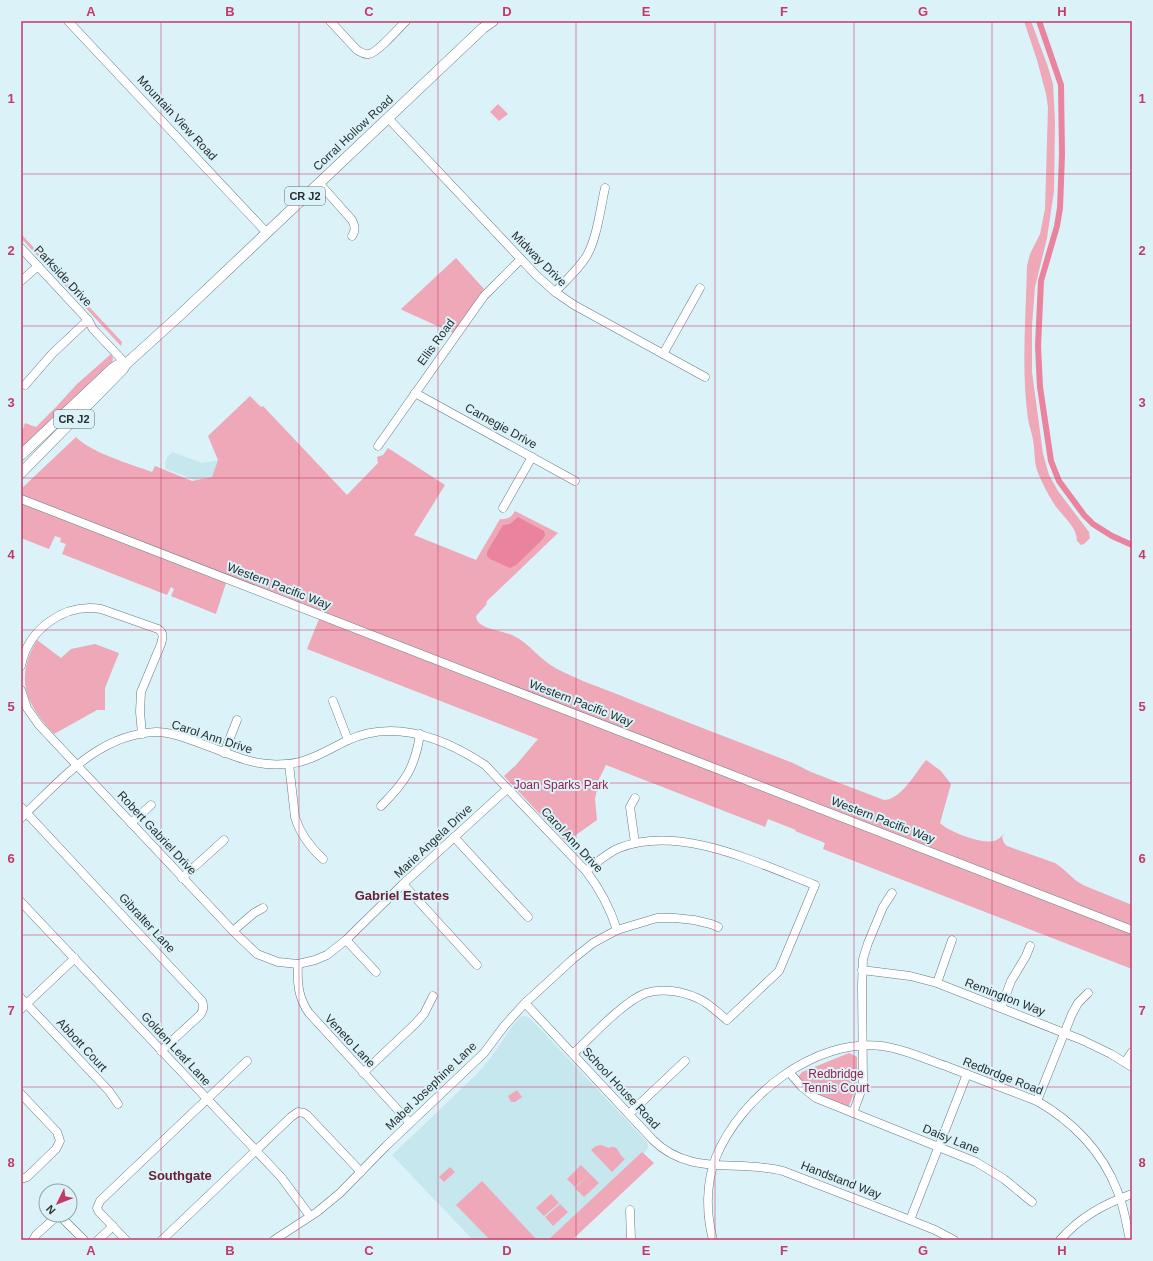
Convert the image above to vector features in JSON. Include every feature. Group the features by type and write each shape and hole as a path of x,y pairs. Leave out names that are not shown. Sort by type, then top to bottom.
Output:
{"main road":[{"name":"Corral Hollow Road","path":"21,473 123,369 128,362 320,183 485,24 493,21"},
{"name":"Corral Hollow Road","path":"21,455 112,369 118,365 128,362"},
{"path":"21,455 26,458 29,465"}],"street":[{"name":"Mountain View Road","path":"68,21 267,233"},
{"path":"330,21 357,50 364,54 371,54 375,51 406,21"},
{"name":"Midway Drive","path":"388,118 521,259 555,292 574,305 705,377"},
{"path":"320,183 352,220 355,225 355,230 352,236"},
{"path":"555,292 579,267 589,251 594,238 605,188"},
{"name":"Parkside Drive","path":"21,248 88,320 93,329 128,362"},
{"name":"Ellis Road","path":"378,446 484,296 521,259"},
{"path":"21,282 38,266"},
{"path":"663,354 700,288"},
{"path":"26,385 52,354 88,320"},
{"name":"Carnegie Drive","path":"415,392 575,481"},
{"path":"503,508 532,457"},
{"name":"Western Pacific Way","path":"21,498 1132,930"},
{"path":"21,666 24,645 41,628 56,617 68,611 86,608 101,609 162,631 163,635 161,644 141,692 140,712 142,734"},
{"name":"Robert Gabriel Drive","path":"21,694 27,708 36,721 233,931 257,954 278,962 298,964"},
{"path":"333,701 336,713 348,740"},
{"path":"224,752 237,720"},
{"name":"Carol Ann Drive","path":"23,812 84,758 103,746 142,734 156,732 177,736 252,763 270,765 289,764 312,757 348,740 367,734 391,730 420,734 448,743 485,765 586,871 605,898 617,930"},
{"path":"381,806 400,786 408,774 417,751 420,734"},
{"path":"289,764 297,825 304,838 323,859"},
{"name":"Marie Angela Drive","path":"298,964 315,960 327,955 346,940 403,884 507,789"},
{"path":"635,798 630,807 635,843"},
{"path":"131,823 151,805"},
{"name":"Gibralter Lane","path":"23,812 202,1000 204,1005 203,1011 200,1015 161,1051"},
{"path":"454,837 528,917"},
{"path":"182,878 224,840"},
{"path":"573,1054 628,1003 646,993 665,990 680,992 699,998 727,1020 779,971 815,885 720,850 697,844 664,841 635,843 618,849 586,871"},
{"path":"403,884 477,965"},
{"path":"853,1113 863,1082 863,959 882,907 892,893"},
{"name":"Golden Leaf Lane","path":"21,902 255,1150 288,1186 310,1216"},
{"path":"233,931 254,913 263,908"},
{"name":"Mabel Josephine Lane","path":"274,1240 335,1197 386,1146 484,1053 505,1025 525,1004 573,959 593,943 617,930 656,918 694,920 718,927"},
{"path":"346,940 376,972"},
{"path":"937,984 952,940"},
{"path":"1001,1008 1011,981 1026,956 1030,946"},
{"path":"23,1004 75,958"},
{"name":"Veneto Lane","path":"298,964 300,998 305,1008 339,1048 410,1123"},
{"name":"Remington Way","path":"862,970 910,976 937,984 1064,1032 1096,1046 1132,1067"},
{"path":"1037,1101 1075,1008 1088,992"},
{"path":"363,1073 416,1024 424,1014 433,996"},
{"name":"Abbott Court","path":"23,1004 109,1091 118,1104"},
{"name":"School House Road","path":"525,1004 659,1146 675,1156 692,1162 713,1165"},
{"name":"Redbrdge Road","path":"713,1240 710,1225 708,1197 713,1165 733,1125 763,1093 788,1072 822,1054 840,1049 863,1046 882,1046 896,1049 1037,1101 1051,1109 1067,1121 1087,1140 1105,1165 1112,1177 1120,1198 1130,1240"},
{"path":"1125,1062 1132,1052"},
{"path":"126,1240 97,1208 100,1201 247,1061"},
{"path":"629,1114 684,1061"},
{"name":"Daisy Lane","path":"788,1072 810,1094 853,1113 976,1162 1004,1179 1032,1202"},
{"path":"910,1220 967,1074"},
{"path":"21,1094 57,1132 60,1141 56,1149 27,1177 21,1179"},
{"path":"162,1240 295,1113 302,1112 307,1115 361,1172"},
{"name":"Handstand Way","path":"713,1165 763,1167 778,1170 910,1220 935,1230 954,1240"},
{"path":"1060,1240 1091,1212 1102,1205 1132,1194"},
{"path":"630,1210 631,1240"},
{"path":"34,1240 36,1235 57,1216 62,1218 84,1240"},
{"path":"98,1240 113,1226"}],"shaded area":[{"path":"173,452 202,463 218,460 212,477 195,480 166,469 165,462 168,456"},
{"path":"518,517 544,531 545,535 543,539 516,565 510,568 490,559 487,556 487,552 503,525 510,524"},
{"path":"525,1016 530,1018 646,1141 648,1148 644,1154 643,1152 548,1240 473,1240 392,1155 477,1074 492,1056 513,1025 520,1017"}],"green space":[{"path":"1024,21 1031,21 1048,67 1053,84 1055,122 1054,191 1047,238 1035,287 1032,325 1032,372 1043,454 1049,475 1058,491 1089,532 1090,538 1081,545 1077,541 1073,527 1057,508 1043,485 1035,462 1033,437 1028,419 1024,342 1027,266 1030,254 1040,234 1045,209 1048,107 1037,60"},
{"path":"498,104 508,114 499,121 490,112"},
{"path":"21,234 122,342 121,346 21,238"},
{"path":"456,258 484,289 453,333 401,309"},
{"path":"111,354 113,358 112,364 21,450 21,428 23,429 25,423 36,427 77,384"},
{"path":"250,396 261,407 263,406 347,495 378,463 377,457 383,455 388,448 445,485 414,535 476,560 500,519 509,518 515,511 558,533 487,601 486,605 476,616 477,621 485,627 520,639 545,661 557,669 575,677 884,800 890,799 902,791 926,760 941,771 951,784 940,823 950,830 981,841 994,841 1005,833 1002,837 1007,846 1055,863 1083,885 1132,905 1132,927 21,496 21,489 76,437 83,443 101,453 152,472 155,466 192,481 212,477 218,460 208,436"},
{"path":"21,503 226,583 216,614 171,596 174,589 171,587 167,595 62,554 66,544 60,542 61,538 55,536 49,549 21,538"},
{"name":"Joan Sparks Park","path":"319,619 1132,934 1132,969 823,849 825,843 768,819 765,827 606,765 599,779 595,799 597,820 566,842 504,776 516,765 538,739 307,649"},
{"path":"37,640 61,658 71,649 95,644 119,653 105,688 105,710 97,710 54,734 36,712 26,690 26,667 30,654"},
{"name":"Redbridge Tennis Court","path":"849,1053 857,1057 857,1083 849,1106 843,1106 813,1092 798,1077 802,1072"},
{"path":"517,1090 522,1097 515,1102 511,1102 508,1096"},
{"path":"601,1145 609,1148 617,1148 625,1159 612,1172 591,1150 596,1146"},
{"path":"642,1152 654,1163 572,1240 548,1240"},
{"path":"581,1165 590,1174 575,1187 567,1179"},
{"path":"450,1167 455,1172 444,1182 439,1177"},
{"path":"590,1174 599,1183 584,1197 575,1188"},
{"path":"482,1181 537,1240 490,1240 456,1205"},
{"path":"551,1194 559,1203 544,1216 536,1208"},
{"path":"560,1204 568,1212 553,1226 545,1217"}],"waterway":[{"path":"1039,21 1061,85 1062,155 1060,208 1057,226 1041,281 1038,346 1040,387 1051,461 1059,481 1084,515 1093,524 1112,536 1132,545"}],"district":[{"name":"Gabriel Estates","path":"402,895"},
{"name":"Southgate","path":"180,1175"}]}
